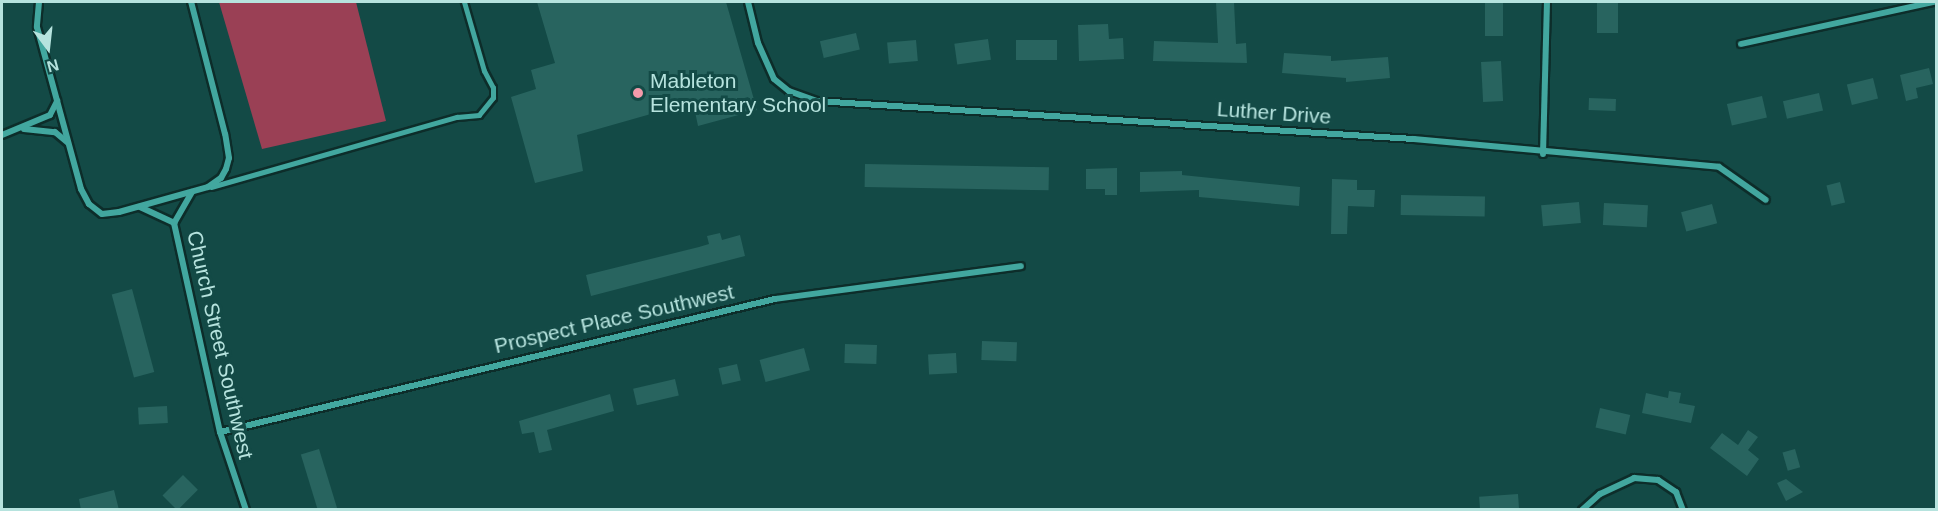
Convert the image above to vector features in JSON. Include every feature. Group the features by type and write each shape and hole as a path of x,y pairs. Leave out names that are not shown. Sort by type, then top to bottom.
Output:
{"street":[{"path":"39,2 37,27 69,143 89,204 102,213 140,207 192,192 208,187 221,178 229,158 190,2"},
{"name":"Luther Drive","path":"748,2 758,43 774,80 789,92 807,98 848,105 1039,113 1414,140 1543,154 1719,167 1766,200"},
{"path":"1543,154 1547,2"},
{"path":"1741,44 1934,2"},
{"path":"2,135 24,129 50,115 57,101"},
{"path":"24,129 55,132 69,143"},
{"name":"Church Street Southwest","path":"192,192 174,223 220,432 246,510"},
{"name":"Church Street Southwest","path":"140,207 174,223"},
{"name":"Prospect Place Southwest","path":"220,432 775,299 1020,266"},
{"path":"1582,510 1600,494 1634,478 1658,480 1676,492 1683,510"}],"lane":[{"path":"208,187 457,117 479,115 493,98 464,2"}],"shaded area":[{"path":"219,2 356,2 386,121 262,149"}],"building":[{"name":"Mableton Elementary School","path":"537,2 726,2 757,110 698,126 693,102 577,135 583,171 535,183 511,97 536,89 531,70 555,63"},
{"path":"1216,2 1234,2 1236,44 1246,43 1247,63 1153,61 1154,41 1218,43"},
{"path":"1485,2 1503,2 1503,36 1485,36"},
{"path":"1597,2 1618,2 1618,33 1597,33"},
{"path":"1108,24 1109,39 1123,38 1124,59 1079,61 1078,25"},
{"path":"856,33 860,50 824,58 820,41"},
{"path":"988,39 991,60 957,65 954,44"},
{"path":"916,40 918,61 889,63 887,43"},
{"path":"1016,40 1057,40 1057,60 1016,60"},
{"path":"1284,53 1331,56 1331,61 1388,57 1390,78 1346,82 1346,78 1282,73"},
{"path":"1501,61 1503,101 1483,102 1481,62"},
{"path":"1929,68 1933,84 1916,88 1918,98 1906,101 1900,75"},
{"path":"1873,78 1878,98 1852,105 1847,85"},
{"path":"1819,93 1823,111 1787,119 1783,101"},
{"path":"1762,96 1767,117 1732,126 1727,104"},
{"path":"1589,98 1616,99 1616,111 1589,110"},
{"path":"865,164 1049,167 1049,190 865,187"},
{"path":"1117,168 1117,195 1105,195 1105,189 1086,189 1086,169"},
{"path":"1182,171 1182,175 1300,187 1299,206 1199,197 1199,190 1140,192 1140,172"},
{"path":"1332,179 1357,180 1357,190 1375,190 1374,207 1348,206 1347,234 1331,234"},
{"path":"1840,182 1845,202 1831,206 1826,185"},
{"path":"1401,195 1485,196 1485,216 1401,215"},
{"path":"1579,202 1581,223 1543,226 1541,205"},
{"path":"1604,203 1648,205 1647,227 1603,225"},
{"path":"1712,204 1717,223 1686,232 1681,212"},
{"path":"720,233 722,240 740,235 745,256 591,296 586,275 709,244 707,236"},
{"path":"132,289 154,372 134,378 112,294"},
{"path":"982,341 1017,342 1016,361 981,360"},
{"path":"845,344 877,345 876,364 844,363"},
{"path":"804,348 810,370 766,382 760,360"},
{"path":"956,353 957,373 929,374 928,354"},
{"path":"737,364 741,381 722,385 718,368"},
{"path":"675,379 679,396 637,405 633,389"},
{"path":"1669,391 1681,393 1679,403 1695,406 1691,423 1642,413 1646,393 1668,398"},
{"path":"610,394 614,411 547,430 552,450 539,453 534,432 522,434 519,421"},
{"path":"167,406 168,423 139,424 138,408"},
{"path":"1600,408 1630,415 1626,434 1596,427"},
{"path":"1748,430 1758,437 1748,450 1759,459 1747,476 1710,448 1722,433 1738,445"},
{"path":"319,449 338,510 318,510 301,455"},
{"path":"1795,449 1800,467 1788,471 1783,453"},
{"path":"183,475 198,490 178,510 162,496"},
{"path":"1786,479 1803,492 1786,501 1777,483"},
{"path":"114,490 119,510 81,510 79,499"},
{"path":"1518,494 1519,510 1480,510 1479,497"}],"place":[{"name":"Mableton Elementary School","path":"638,93"}]}
